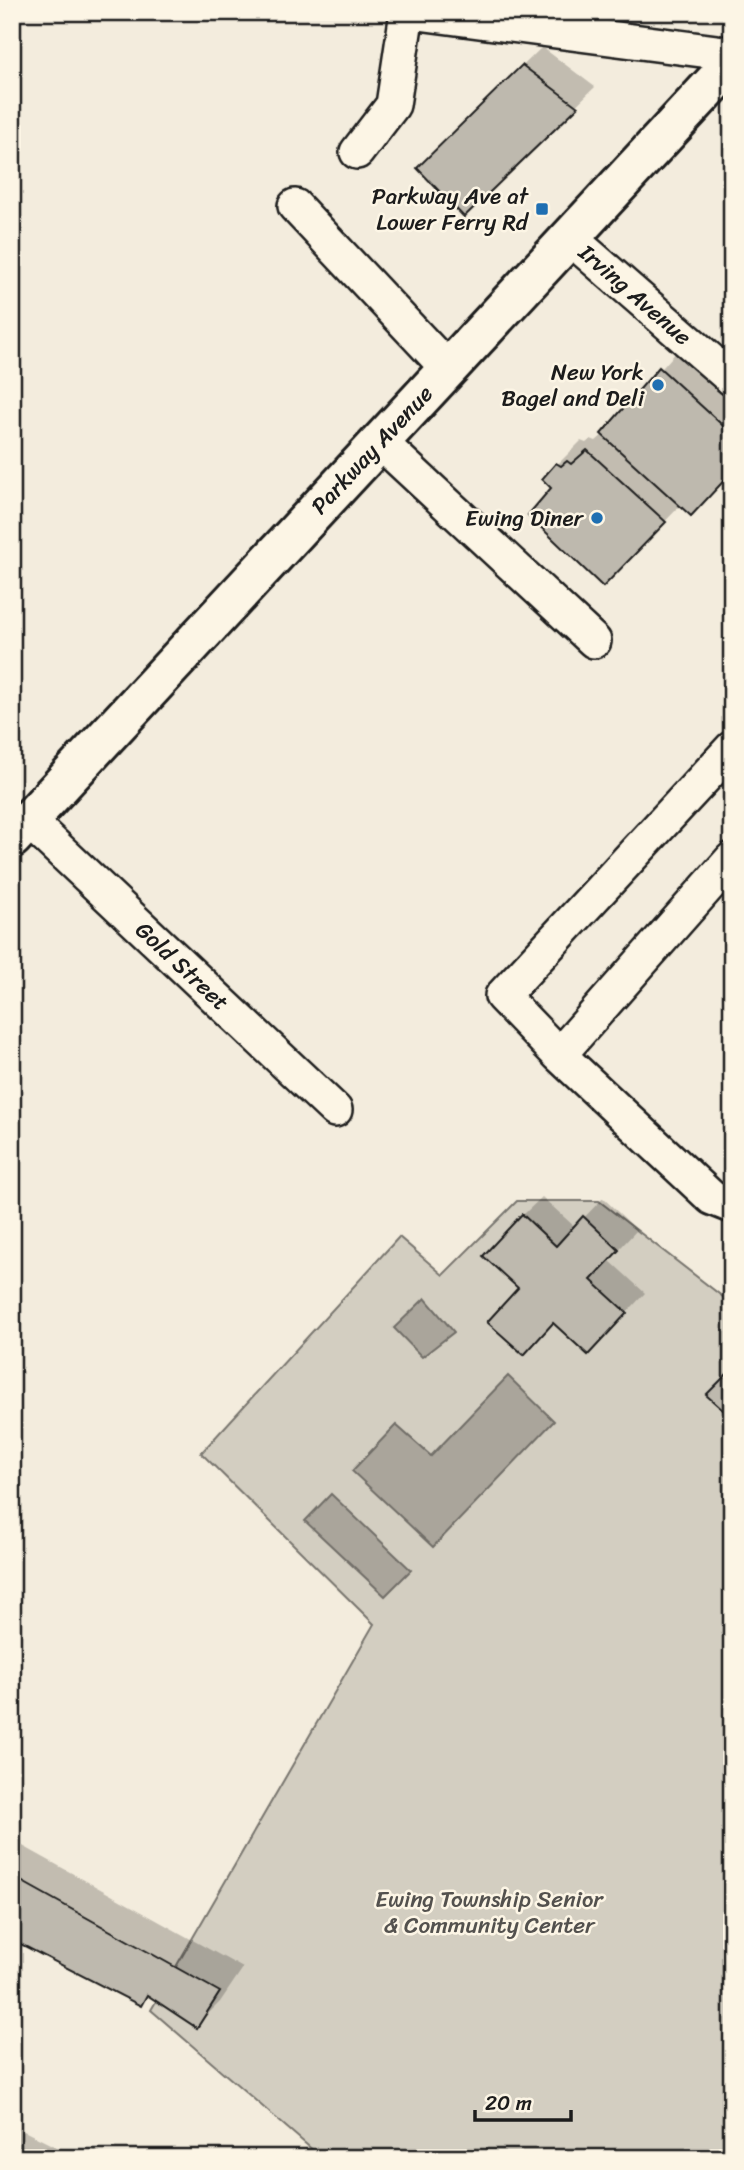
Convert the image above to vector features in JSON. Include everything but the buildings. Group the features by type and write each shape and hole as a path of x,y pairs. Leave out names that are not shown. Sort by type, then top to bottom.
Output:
{"main road":[{"name":"Parkway Avenue","path":"21,829 732,62"}],"street":[{"path":"357,152 393,105 409,12 732,54"},
{"path":"295,206 447,369"},
{"name":"Irving Avenue","path":"569,239 732,379"},
{"path":"380,442 594,641"},
{"path":"732,748 502,996 559,1055 712,1198 732,1206"},
{"name":"Gold Street","path":"21,829 335,1111"},
{"path":"559,1055 732,859"}],"green space":[{"name":"Ewing Township Senior & Community Center","path":"517,1201 599,1201 732,1304 732,2158 322,2158 151,2010 374,1624 201,1453 399,1237 443,1275"}],"shaded area":[{"path":"425,1298 454,1332 422,1357 394,1328"},
{"path":"508,1376 554,1421 433,1547 352,1471 396,1425 431,1456"},
{"path":"331,1494 411,1570 385,1596 305,1521"}],"place":[{"name":"Parkway Ave at Lower Ferry Rd","path":"542,209"},
{"name":"New York Bagel and Deli","path":"658,385"},
{"name":"Ewing Diner","path":"597,518"}]}
